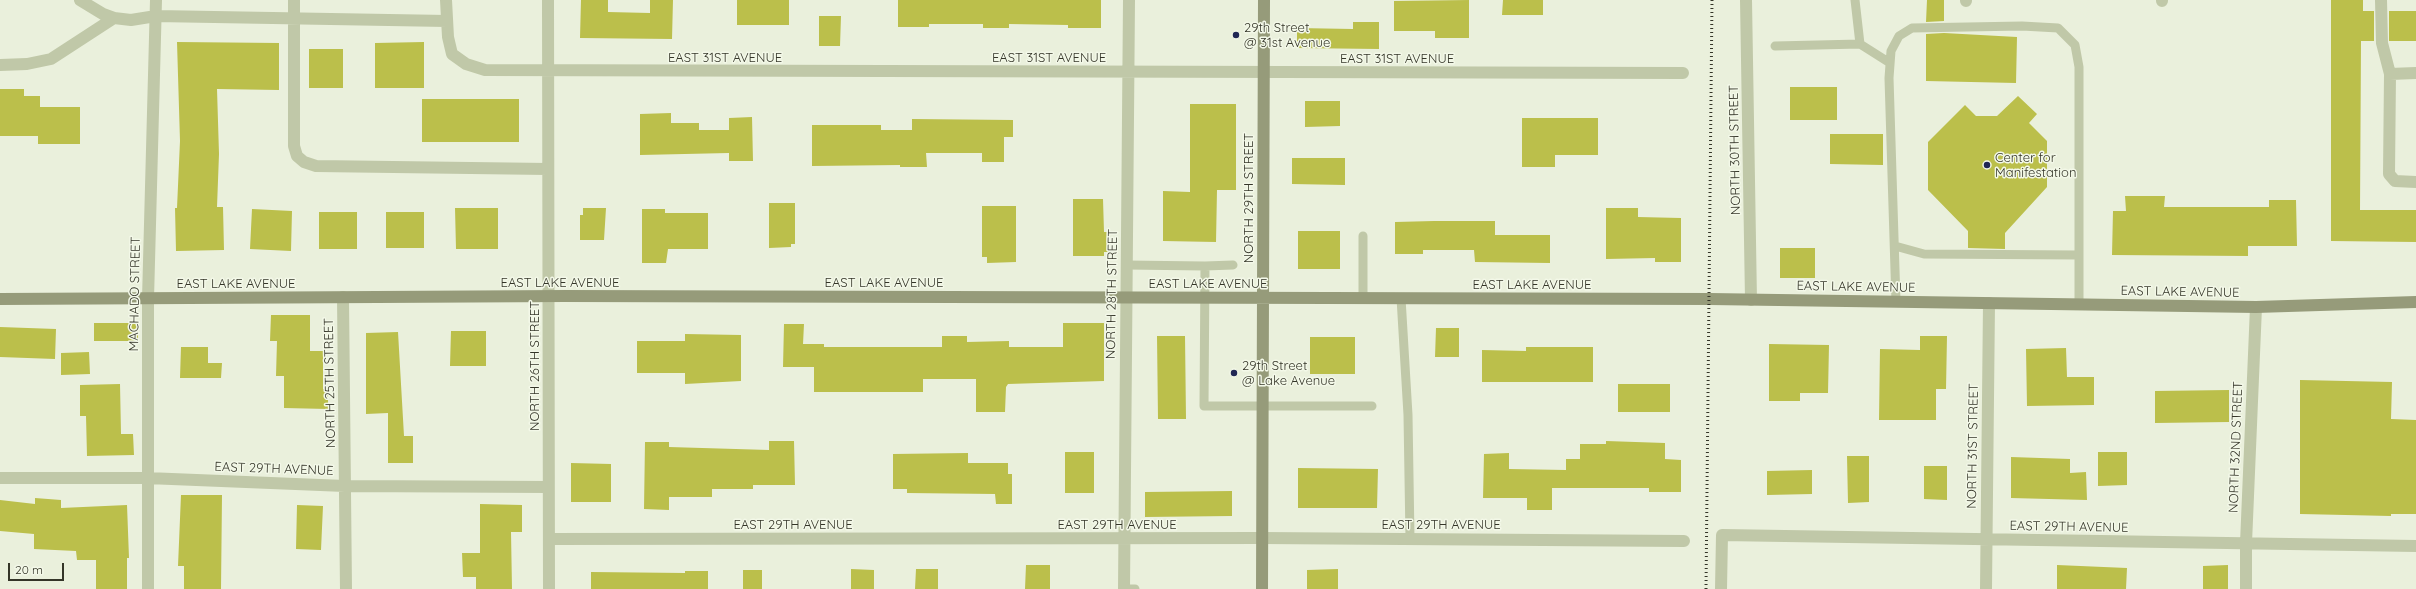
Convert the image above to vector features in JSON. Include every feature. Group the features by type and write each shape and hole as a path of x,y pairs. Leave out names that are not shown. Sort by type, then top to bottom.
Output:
{"street":[{"path":"80,0 114,18 142,20 156,16 294,17 447,21"},
{"name":"MACHADO STREET","path":"148,589 148,299 156,0"},
{"path":"294,0 294,146 297,156 304,162 316,166 548,169"},
{"name":"EAST 31ST AVENUE","path":"446,0 447,21 452,54 466,64 485,70 1682,73"},
{"name":"NORTH 26TH STREET","path":"548,0 549,589"},
{"name":"NORTH 28TH STREET","path":"1124,589 1128,0"},
{"name":"NORTH 29TH STREET","path":"1262,589 1264,0"},
{"name":"NORTH 30TH STREET","path":"1746,0 1751,300"},
{"path":"2381,0 2382,43 2390,74 2389,174 2395,181 2416,182"},
{"path":"0,65 27,64 51,59 114,18"},
{"path":"2390,74 2416,73"},
{"name":"EAST LAKE AVENUE","path":"0,299 549,296 1401,298 1751,300 2256,307 2416,302"},
{"name":"NORTH 25TH STREET","path":"343,297 346,589"},
{"name":"NORTH 31ST STREET","path":"1986,589 1989,303"},
{"name":"NORTH 32ND STREET","path":"2246,589 2246,543 2256,307"},
{"name":"EAST 29TH AVENUE","path":"0,478 147,478 345,486 548,487"},
{"name":"EAST 29TH AVENUE","path":"1721,589 1722,535 2416,546"},
{"name":"EAST 29TH AVENUE","path":"550,539 1262,538 1684,541"}],"lane":[{"path":"1855,0 1860,44"},
{"path":"1896,302 1890,63 1891,51 1899,36 1912,28 2022,26 2058,28 2075,45 2079,67 2079,304"},
{"path":"1775,46 1860,44 1890,63"},
{"path":"1362,298 1363,236"},
{"path":"1895,246 1924,254 2078,255"},
{"path":"1126,265 1233,265"},
{"path":"1205,266 1204,406 1372,406"},
{"path":"1401,298 1408,415 1410,539"},
{"path":"1124,589 1134,589"}],"building":[{"path":"581,0 608,0 608,12 650,13 650,0 673,0 672,39 580,38"},
{"path":"737,0 789,0 789,25 737,25"},
{"path":"898,0 1101,0 1101,28 1068,28 1068,25 1009,24 1009,28 983,28 983,24 929,24 929,27 898,27"},
{"path":"1469,0 1469,38 1435,38 1435,31 1394,31 1394,1"},
{"path":"1503,0 1543,0 1543,15 1502,15"},
{"path":"1927,0 1944,0 1944,21 1926,22"},
{"path":"2331,0 2363,0 2363,11 2374,11 2374,41 2361,41 2360,210 2416,210 2416,242 2331,241"},
{"path":"2389,11 2416,11 2416,41 2389,41"},
{"path":"819,16 841,16 840,46 819,46"},
{"path":"1353,22 1379,22 1379,49 1297,48 1297,28 1353,29"},
{"path":"1944,33 2017,37 2016,83 1926,81 1926,34"},
{"path":"177,42 279,43 279,90 217,89 219,154 217,207 223,207 224,250 176,251 175,208 177,208 180,141"},
{"path":"424,42 424,88 375,88 375,43"},
{"path":"309,49 343,49 343,88 309,88"},
{"path":"1790,87 1837,87 1837,120 1790,120"},
{"path":"0,89 24,89 24,96 40,96 40,107 80,107 80,144 38,144 38,136 0,136"},
{"name":"Center for Manifestation","path":"2018,96 2037,114 2029,123 2047,141 2047,187 2005,233 2005,249 1968,248 1968,231 1928,190 1928,142 1965,105 1976,116 1997,116"},
{"path":"422,99 519,99 519,142 422,142"},
{"path":"1305,101 1340,101 1340,126 1305,127"},
{"path":"1190,104 1236,104 1236,190 1217,190 1216,242 1163,241 1163,191 1190,192"},
{"path":"671,113 671,123 699,123 699,130 729,130 729,118 752,117 753,161 729,161 729,153 640,155 640,114"},
{"path":"1522,118 1598,118 1598,155 1555,155 1555,167 1522,167"},
{"path":"912,119 1013,120 1013,137 1004,137 1004,162 982,162 982,153 926,153 927,167 900,167 900,165 812,166 812,125 881,125 881,130 912,130"},
{"path":"1830,134 1883,134 1883,165 1830,164"},
{"path":"1292,158 1345,158 1345,185 1292,184"},
{"path":"2125,196 2165,196 2164,207 2269,207 2269,200 2296,200 2297,246 2248,246 2248,256 2112,255 2113,211 2126,211"},
{"path":"1073,199 1103,199 1104,232 1109,232 1109,252 1104,252 1104,256 1073,256"},
{"path":"769,203 795,203 795,244 791,244 791,247 769,248"},
{"path":"982,206 1016,206 1016,262 987,263 987,257 982,257"},
{"path":"455,208 498,208 498,249 456,249"},
{"path":"583,208 606,208 604,240 580,240 580,215 583,215"},
{"path":"1606,208 1638,208 1638,217 1681,218 1681,262 1655,262 1655,258 1606,259"},
{"path":"252,209 292,211 291,251 250,249"},
{"path":"642,209 665,209 665,213 708,213 708,249 668,249 666,263 642,263"},
{"path":"319,212 357,212 357,249 319,249"},
{"path":"386,212 424,212 424,248 386,248"},
{"path":"1495,221 1495,235 1550,235 1550,263 1475,262 1474,250 1423,250 1423,254 1395,254 1395,222"},
{"path":"1298,231 1340,231 1340,269 1298,269"},
{"path":"1780,248 1815,248 1815,278 1780,278"},
{"path":"271,315 310,315 310,351 323,351 323,389 328,389 328,409 284,408 284,376 276,376 277,341 270,341"},
{"path":"94,323 138,323 138,341 94,341"},
{"path":"1063,323 1104,323 1104,381 1008,384 1006,387 1005,412 976,412 976,379 923,379 923,392 814,392 814,367 783,367 784,324 804,324 803,344 824,344 824,347 942,347 942,336 967,336 967,342 1009,341 1009,347 1063,347"},
{"path":"0,327 56,329 55,359 0,357"},
{"path":"1436,328 1459,328 1459,357 1435,357"},
{"path":"451,331 486,331 486,366 450,366"},
{"path":"398,332 404,436 413,436 413,463 388,463 388,413 366,414 366,333"},
{"path":"685,334 741,335 741,381 685,384 685,373 637,373 637,341 685,341"},
{"path":"1157,336 1185,336 1186,419 1158,419"},
{"path":"1920,336 1947,336 1946,389 1936,389 1936,420 1879,420 1880,349 1920,350"},
{"path":"1310,337 1355,337 1355,374 1310,374"},
{"path":"1769,344 1829,345 1828,393 1800,393 1800,401 1769,401"},
{"path":"181,347 208,347 208,363 222,363 221,378 180,378"},
{"path":"1526,347 1593,347 1593,382 1482,382 1482,350 1526,351"},
{"path":"2066,348 2067,377 2094,377 2094,405 2027,406 2026,349"},
{"path":"89,352 90,374 61,375 61,353"},
{"path":"2300,380 2392,382 2391,419 2416,420 2416,514 2391,514 2391,516 2300,514"},
{"path":"120,384 121,434 133,434 134,455 87,456 86,416 80,416 80,385"},
{"path":"1618,384 1670,384 1670,412 1618,412"},
{"path":"2229,390 2229,422 2155,423 2155,391"},
{"path":"769,441 794,441 795,485 753,485 753,489 712,489 712,497 669,497 669,510 644,509 645,442 669,442 669,447 769,450"},
{"path":"1606,441 1665,443 1665,459 1681,460 1681,492 1649,492 1649,488 1552,488 1552,510 1527,510 1527,498 1483,498 1484,454 1509,453 1509,469 1566,470 1566,459 1580,459 1580,444 1606,444"},
{"path":"1065,452 1094,452 1094,493 1065,493"},
{"path":"2098,452 2127,452 2127,485 2098,486"},
{"path":"968,453 968,463 1008,463 1008,474 1012,474 1012,504 996,504 995,494 907,493 907,489 893,489 893,454"},
{"path":"1847,456 1869,456 1869,502 1848,503"},
{"path":"2011,457 2070,459 2070,473 2086,472 2087,500 2011,498"},
{"path":"571,463 611,464 611,502 571,502"},
{"path":"1924,466 1947,466 1947,500 1924,499"},
{"path":"1298,468 1378,469 1377,508 1298,508"},
{"path":"1812,470 1812,494 1767,495 1767,471"},
{"path":"1232,491 1232,516 1145,517 1145,492"},
{"path":"181,495 222,495 221,589 184,589 184,566 178,566"},
{"path":"35,498 61,500 61,508 127,505 129,558 127,558 127,589 96,589 96,560 77,560 76,551 34,549 34,534 0,531 0,500 35,504"},
{"path":"480,504 522,505 522,532 511,532 512,589 476,589 476,577 463,577 462,553 480,553"},
{"path":"297,505 323,506 321,550 296,549"},
{"path":"1026,565 1050,565 1050,589 1025,589"},
{"path":"2057,565 2127,568 2126,589 2057,589"},
{"path":"2228,565 2228,589 2203,589 2203,566"},
{"path":"851,569 874,570 874,589 851,589"},
{"path":"916,569 938,569 938,589 915,589"},
{"path":"1338,569 1338,589 1307,589 1307,570"},
{"path":"743,570 762,570 762,589 743,589"},
{"path":"685,571 708,571 708,589 591,589 591,572 685,573"}],"railway":[{"path":"1706,589 1712,0"}],"place":[{"name":"29th Street @ 31st Avenue","path":"1236,35"},
{"name":"Center for Manifestation","path":"1987,165"},
{"name":"29th Street @ Lake Avenue","path":"1234,373"}]}
